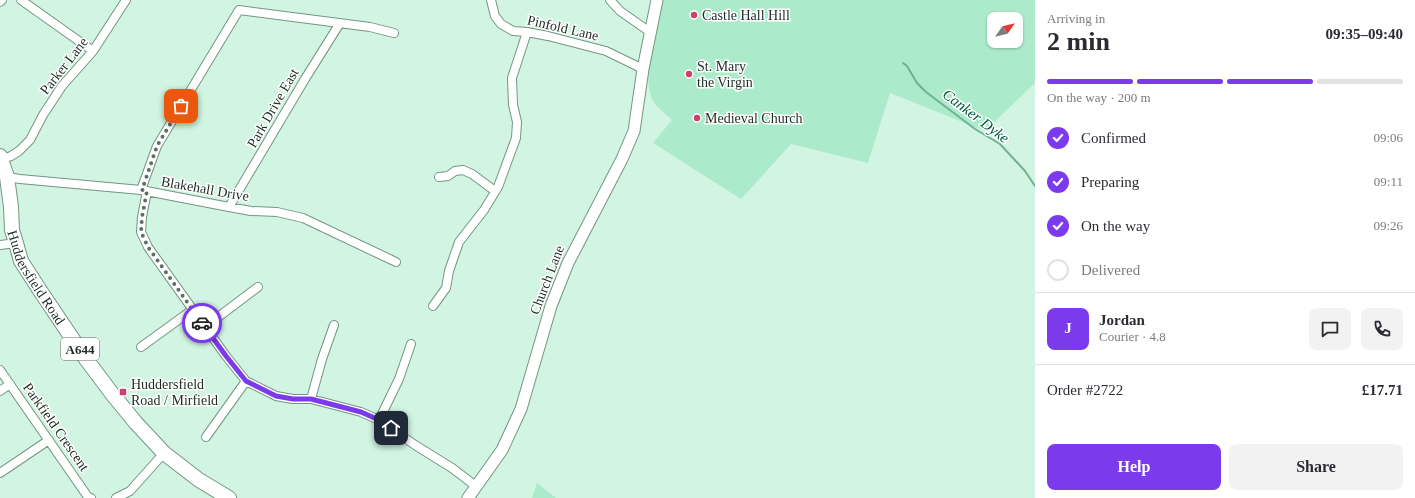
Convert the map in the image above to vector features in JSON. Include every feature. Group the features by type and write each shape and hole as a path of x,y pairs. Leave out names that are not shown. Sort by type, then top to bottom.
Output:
{"highway":[{"name":"Huddersfield Road","path":"1,157 7,177 12,230 22,261 86,359 131,418 164,453 199,480 229,498"}],"street":[{"path":"20,0 93,51"},
{"name":"Parker Lane","path":"1,157 11,156 20,151 30,140 43,115 62,86 93,51 126,0"},
{"name":"Pinfold Lane","path":"491,0 493,12 501,24 513,31 527,32 606,51 643,69"},
{"path":"610,0 620,11 650,32"},
{"name":"Church Lane","path":"468,498 502,450 522,409 551,306 568,262 622,159 634,131 641,94 643,69 657,0"},
{"path":"394,33 370,27 239,10 157,146 144,191 141,232 148,247 192,310 246,381 276,396 293,399 311,399 361,412 379,420 452,468 477,487"},
{"name":"Park Drive East","path":"229,207 305,78 340,23"},
{"path":"433,306 446,288 449,271 459,242 484,210 495,191 516,138 517,122 513,105 512,78 527,32"},
{"path":"439,177 448,176 454,171 463,170 472,174 495,191"},
{"name":"Blakehall Drive","path":"7,177 144,191 229,207 277,212 303,218 391,261"},
{"path":"0,245 16,243"},
{"path":"204,327 258,287"},
{"path":"141,347 192,310"},
{"path":"311,399 322,359 334,325"},
{"path":"379,420 399,379 411,344"},
{"name":"Parkfield Crescent","path":"0,370 88,497 91,498"},
{"path":"206,438 246,381"},
{"path":"0,391 10,384"},
{"path":"0,473 49,440"},
{"path":"116,498 130,491 164,453"}],"green space":[{"path":"660,0 1035,0 1035,83 985,131 890,93 868,163 791,144 741,199 653,143 672,120 656,105 652,99 648,84 652,44 655,40 653,34"},
{"path":"537,483 556,498 532,498"}],"waterway":[{"name":"Canker Dyke","path":"903,63 907,66 917,83 926,92 975,129 1000,144 1025,171 1035,186"}],"way so far":[{"path":"181,106 157,146 150,163 142,190 147,191 141,232 148,247 202,323"}],"place":[{"name":"Castle Hall Hill","path":"694,15"},
{"name":"St. Mary the Virgin","path":"689,74"},
{"name":"Medieval Church","path":"697,118"},
{"name":"Huddersfield Road / Mirfield","path":"123,392"}],"route":[{"path":"202,323 246,381 276,396 293,399 311,399 361,412 379,420 391,428"}]}
